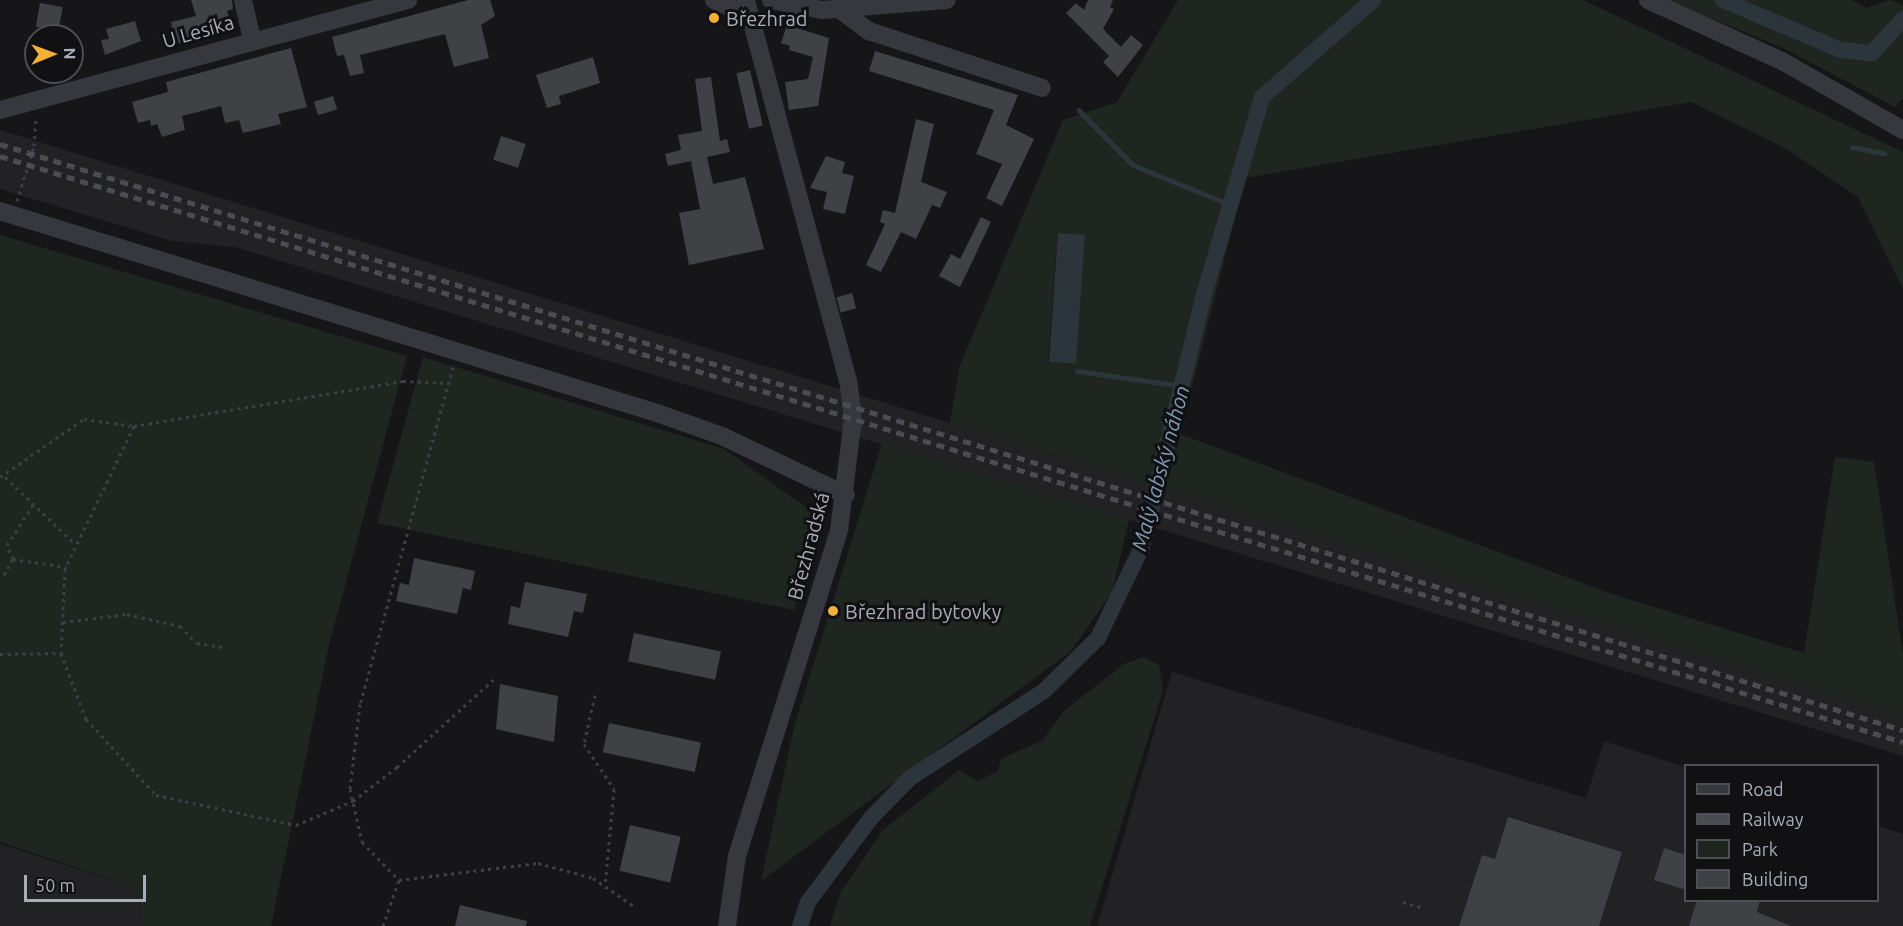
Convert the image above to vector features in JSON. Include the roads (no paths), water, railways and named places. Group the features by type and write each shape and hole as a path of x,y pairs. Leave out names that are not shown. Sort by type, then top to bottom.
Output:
{"street":[{"path":"243,0 252,40"},
{"name":"U Lesíka","path":"0,110 252,40 408,0"},
{"path":"714,0 748,8"},
{"path":"771,0 838,8 947,0"},
{"path":"1648,0 1782,61 1903,130"},
{"name":"Březhradská","path":"727,926 736,856 839,530 846,495 853,419 848,381 748,8"},
{"path":"838,8 878,35 1042,88"},
{"path":"6,213 458,351 722,436 846,495"}],"waterway":[{"name":"Malý labský náhon","path":"800,926 808,902 870,819 910,778 1044,691 1098,638 1142,547 1205,291 1262,97 1373,0"},
{"name":"Malý labský náhon","path":"1723,0 1841,50 1872,53 1903,19"},
{"path":"1079,110 1133,165 1231,205"},
{"path":"1852,147 1884,153"},
{"path":"1077,371 1183,386"}],"railway":[{"path":"0,144 1903,730"},
{"path":"0,156 1903,742"}],"place":[{"name":"Březhrad","path":"714,18"},
{"name":"Březhrad bytovky","path":"833,611"}]}
